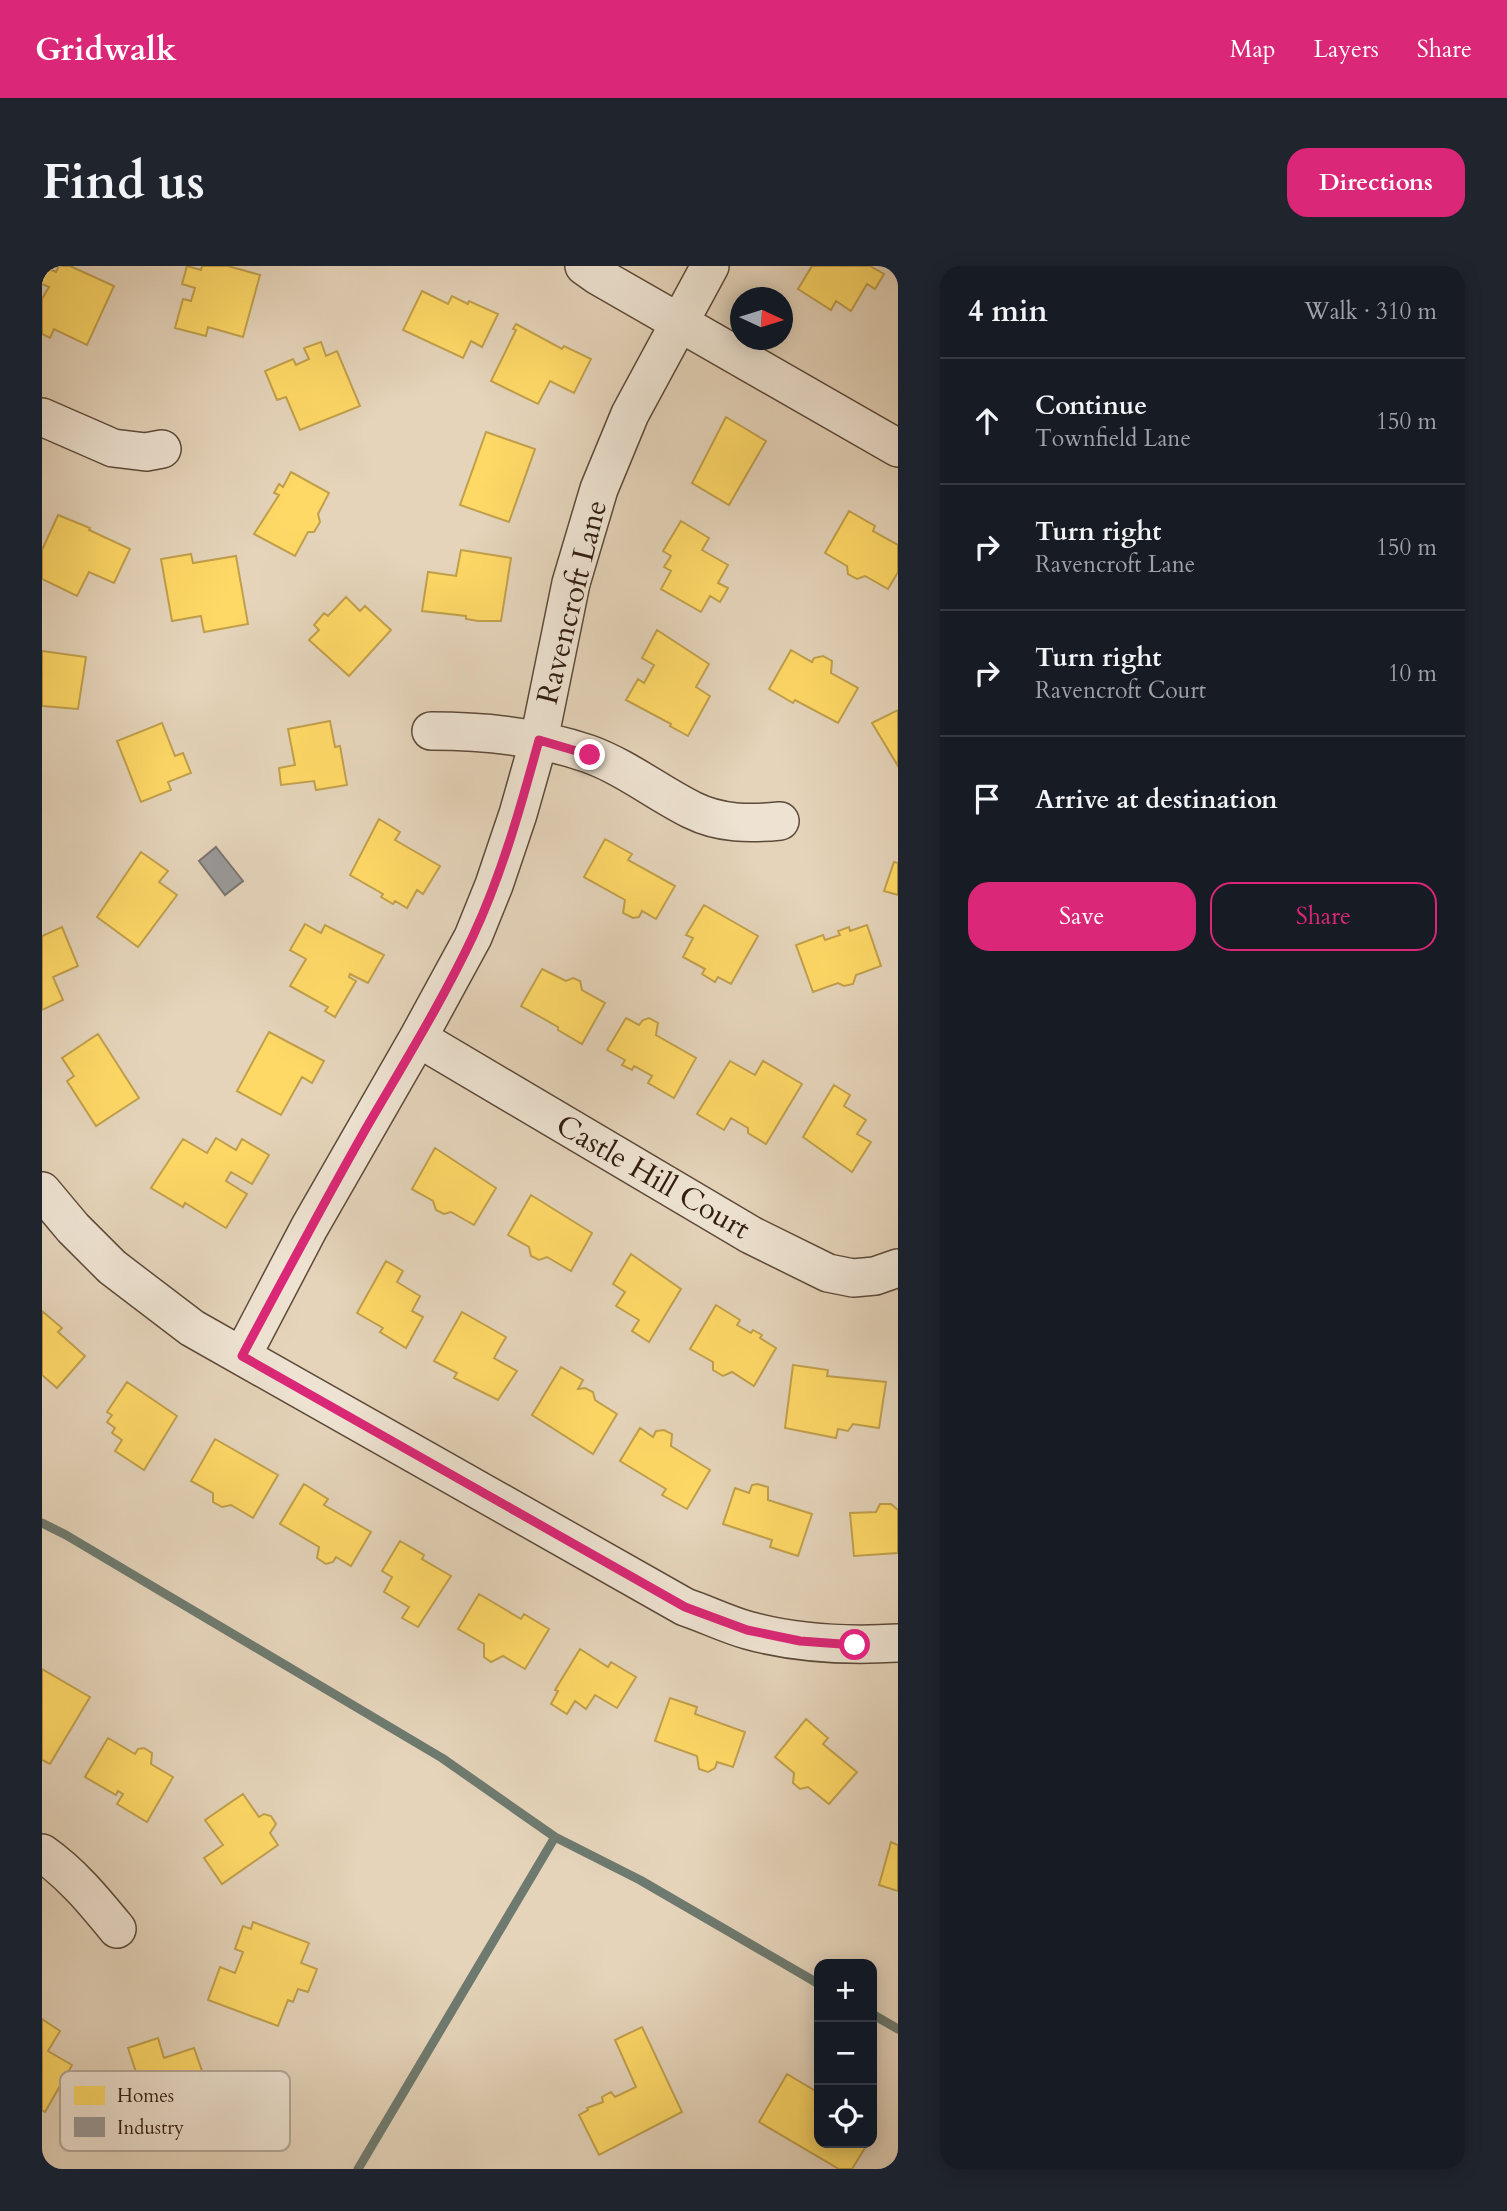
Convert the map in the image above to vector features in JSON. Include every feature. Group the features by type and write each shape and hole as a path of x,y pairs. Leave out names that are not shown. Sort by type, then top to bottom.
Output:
{"street":[{"path":"584,266 678,323 898,448"},
{"name":"Ravencroft Lane","path":"242,1356 309,1228 418,1038 472,937 494,885 539,740 571,583 599,489 630,414 710,266"},
{"path":"42,417 113,448 145,452 162,449"},
{"path":"431,731 475,731 539,740 590,755 639,777 693,811 724,821 749,824 780,821"},
{"name":"Castle Hill Court","path":"418,1038 751,1235 828,1273 853,1278 874,1276 898,1268"},
{"path":"42,1191 73,1228 113,1267 192,1328 685,1607 747,1630 800,1641 855,1645 898,1643"},
{"path":"42,1853 85,1890 117,1929"}],"building: Homes":[{"path":"42,266 56,272 59,266 70,266 114,286 87,345 54,329 50,338 42,334 42,299 49,287 42,284"},
{"path":"187,266 201,270 202,266 228,266 260,275 243,337 208,327 206,336 175,328 183,299 191,301 195,288 182,284"},
{"path":"812,266 870,266 884,274 875,289 867,284 851,311 836,301 831,310 798,289"},
{"path":"422,291 448,304 452,296 498,314 482,347 471,341 463,358 403,330"},
{"path":"516,324 562,349 564,346 591,359 574,393 550,381 538,404 491,381 516,330 513,329"},
{"path":"321,342 326,356 337,351 360,406 300,430 286,397 277,400 265,371 293,359 296,365 309,359 304,348"},
{"path":"726,417 766,441 729,505 692,483"},
{"path":"486,432 535,449 509,522 460,505"},
{"path":"291,472 329,493 318,514 320,522 314,532 308,532 295,556 254,534 279,495 274,493 279,484 283,487"},
{"path":"849,511 875,526 873,531 898,545 898,572 888,589 865,576 857,579 848,574 847,566 825,553"},
{"path":"58,515 130,549 114,583 89,572 77,596 42,579 42,550"},
{"path":"681,521 709,538 702,550 728,565 718,583 728,588 720,602 710,596 701,612 661,589 671,571 664,567 671,556 663,551"},
{"path":"461,550 511,558 501,621 478,621 466,619 466,616 422,611 428,572 456,576"},
{"path":"191,554 193,563 236,556 248,624 204,632 201,616 172,621 161,559"},
{"path":"346,597 360,611 365,606 391,630 349,676 309,640 319,630 314,625 324,613 328,616"},
{"path":"657,630 709,664 696,687 710,696 688,736 626,700 638,679 644,683 654,665 642,658"},
{"path":"791,650 812,662 814,658 823,656 832,661 831,673 858,688 838,723 769,689"},
{"path":"42,651 86,657 78,709 42,706"},
{"path":"898,710 898,766 872,723"},
{"path":"330,721 335,747 340,746 347,785 316,790 314,781 281,785 279,768 295,765 288,729"},
{"path":"162,723 175,756 183,753 191,773 168,782 171,790 141,802 117,741"},
{"path":"379,819 400,832 395,840 440,866 423,894 417,890 407,908 395,901 393,904 381,897 383,894 350,875"},
{"path":"605,839 632,854 628,860 675,886 656,919 642,911 639,917 633,918 623,913 625,900 584,877"},
{"path":"141,852 168,871 159,882 177,895 138,947 97,917"},
{"path":"894,862 898,863 898,895 884,891"},
{"path":"704,905 758,936 731,984 718,977 715,982 702,974 705,969 683,957 693,938 686,935"},
{"path":"305,924 321,933 325,925 384,955 368,983 350,974 349,977 356,981 335,1017 325,1011 328,1007 290,986 306,959 290,950"},
{"path":"867,925 881,966 856,975 853,984 844,986 838,983 813,992 796,945 823,935 825,940 840,935 838,931 849,927 850,931"},
{"path":"62,927 78,966 53,977 63,1000 42,1010 42,936"},
{"path":"542,969 566,981 573,978 580,981 582,990 605,1003 582,1044 521,1006"},
{"path":"626,1018 639,1025 649,1018 658,1023 656,1035 696,1058 674,1098 648,1083 652,1076 634,1066 632,1070 622,1065 625,1060 607,1050"},
{"path":"269,1032 324,1061 312,1083 302,1077 281,1115 237,1091"},
{"path":"98,1034 139,1098 96,1126 67,1081 74,1076 62,1058"},
{"path":"730,1061 755,1075 763,1061 802,1084 766,1144 748,1133 748,1128 731,1118 724,1130 697,1114"},
{"path":"834,1085 850,1095 844,1106 866,1120 857,1134 871,1142 852,1172 803,1137"},
{"path":"216,1138 236,1150 242,1139 269,1155 252,1184 231,1172 226,1181 247,1194 226,1228 185,1203 183,1207 151,1188 183,1139 207,1153"},
{"path":"435,1148 496,1188 474,1225 451,1212 444,1214 436,1210 433,1201 412,1189"},
{"path":"531,1195 592,1233 571,1271 547,1257 539,1260 531,1256 529,1247 508,1235"},
{"path":"631,1254 681,1289 649,1342 632,1331 639,1320 616,1306 625,1292 613,1284"},
{"path":"386,1261 403,1271 397,1282 420,1296 412,1311 423,1317 406,1348 380,1332 383,1328 357,1313"},
{"path":"716,1305 740,1320 737,1325 751,1333 753,1330 762,1335 760,1338 776,1348 754,1386 732,1372 723,1376 713,1370 713,1362 690,1349"},
{"path":"42,1311 62,1328 58,1332 85,1356 57,1388 42,1375"},
{"path":"462,1312 506,1337 494,1358 517,1371 498,1400 454,1378 457,1373 434,1361"},
{"path":"793,1365 828,1370 827,1376 886,1382 879,1428 853,1424 848,1431 838,1429 836,1438 785,1428"},
{"path":"561,1367 583,1380 578,1389 585,1388 593,1392 595,1400 617,1414 593,1454 532,1415"},
{"path":"127,1382 177,1416 144,1470 115,1451 122,1440 112,1433 115,1428 107,1422 112,1415 107,1412"},
{"path":"640,1428 653,1437 656,1431 664,1430 672,1434 671,1446 710,1470 687,1509 662,1495 666,1489 620,1461"},
{"path":"215,1439 278,1475 253,1518 231,1505 222,1507 213,1502 213,1493 191,1481"},
{"path":"304,1484 328,1499 324,1505 371,1532 351,1566 336,1557 333,1562 326,1564 317,1558 319,1547 280,1524"},
{"path":"752,1485 768,1487 768,1500 812,1514 798,1556 770,1547 772,1540 723,1524 735,1488 749,1493"},
{"path":"880,1504 891,1504 898,1510 898,1553 854,1556 850,1513 876,1512"},
{"path":"400,1541 424,1555 422,1559 451,1576 418,1627 402,1618 409,1607 384,1592 392,1577 382,1571"},
{"path":"479,1594 521,1619 524,1614 549,1629 525,1669 503,1656 491,1662 484,1657 484,1644 458,1629"},
{"path":"580,1649 608,1667 611,1662 636,1677 617,1708 595,1695 586,1709 575,1701 567,1714 551,1704 558,1691 555,1690"},
{"path":"42,1669 90,1697 50,1764 42,1760"},
{"path":"670,1698 697,1707 695,1714 745,1732 733,1767 717,1762 715,1768 708,1772 699,1769 697,1756 655,1741"},
{"path":"806,1719 828,1738 823,1744 857,1772 829,1804 808,1787 800,1789 793,1783 794,1773 775,1757"},
{"path":"108,1738 135,1754 138,1749 144,1748 152,1753 151,1764 173,1777 147,1822 117,1804 123,1794 118,1791 116,1795 85,1777"},
{"path":"243,1794 259,1817 264,1814 271,1816 276,1824 270,1833 278,1845 222,1884 204,1858 223,1845 205,1820"},
{"path":"891,1842 898,1845 898,1891 879,1885"},
{"path":"253,1922 309,1943 301,1963 317,1969 308,1992 298,1989 293,2002 288,2000 278,2026 208,2000 220,1967 235,1973 243,1952 235,1949 243,1926 251,1929"},
{"path":"42,2019 60,2031 48,2051 72,2065 69,2071 60,2071 60,2086 45,2112 42,2110"},
{"path":"642,2027 682,2112 599,2155 579,2115 588,2110 587,2108 603,2102 602,2097 611,2092 615,2097 636,2087 615,2040"},
{"path":"158,2038 164,2058 194,2048 202,2071 136,2071 128,2048"},
{"path":"787,2074 814,2090 814,2148 865,2148 852,2169 839,2169 759,2122"}],"building: Industry":[{"path":"216,847 243,881 225,895 199,861"}],"waterway":[{"path":"42,1523 442,1758 555,1837"},
{"path":"358,2169 555,1837 640,1880 814,1981"},
{"path":"877,2017 898,2029"}],"route":[{"path":"590,755 539,740 494,885 472,937 418,1038 309,1228 242,1356 685,1607 747,1630 800,1641 855,1645"}]}
